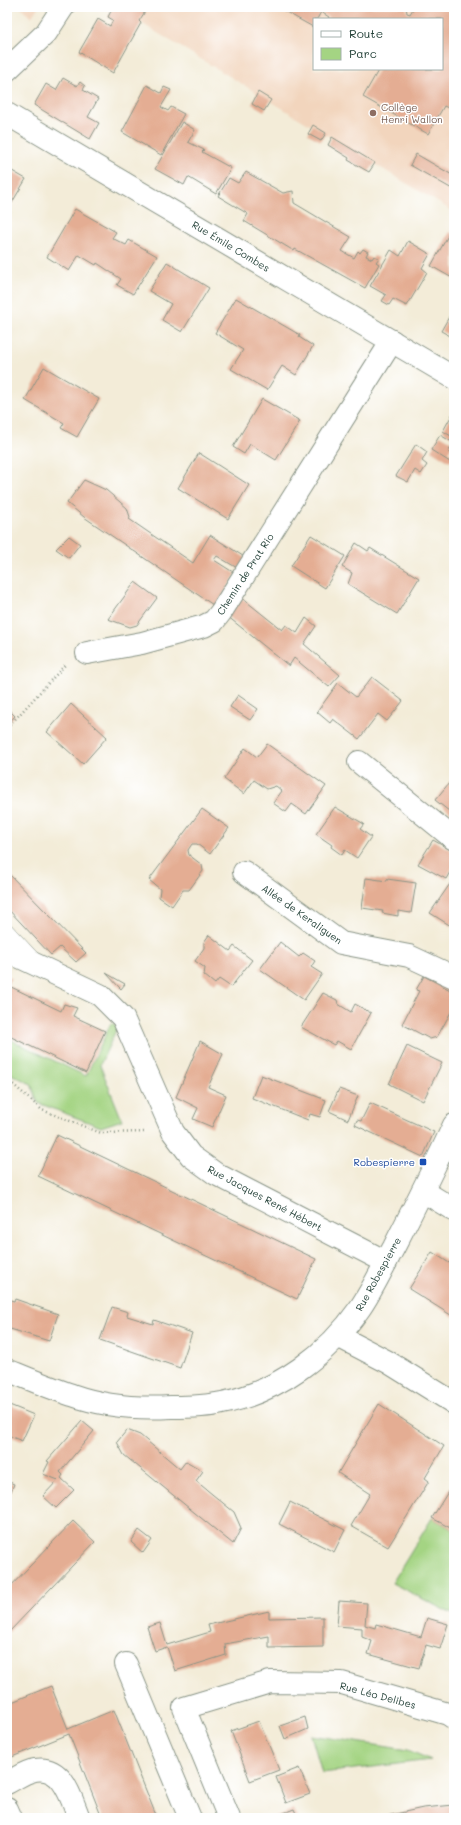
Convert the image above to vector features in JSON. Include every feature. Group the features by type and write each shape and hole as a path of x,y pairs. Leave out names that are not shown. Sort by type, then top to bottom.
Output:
{"street":[{"path":"7,70 46,34 63,7"},
{"name":"Rue Émile Combes","path":"7,114 454,378"},
{"name":"Chemin de Prat Rio","path":"87,653 142,643 204,626 214,621 392,341"},
{"path":"358,762 454,838"},
{"name":"Allée de Keraliguen","path":"244,872 341,943 409,956 454,977"},
{"name":"Rue Jacques René Hébert","path":"7,951 100,995 123,1018 173,1132 191,1156 216,1174 386,1262"},
{"name":"Rue Robespierre","path":"7,1370 73,1396 130,1407 157,1408 221,1404 248,1396 294,1374 338,1336 361,1307 423,1191 454,1125"},
{"path":"423,1191 454,1210"},
{"path":"338,1336 388,1362 454,1403"},
{"path":"126,1664 190,1818"},
{"name":"Rue Léo Delibes","path":"229,1818 184,1708 270,1682 342,1683 448,1714 454,1718"},
{"path":"7,1783 35,1770 51,1772 64,1782 79,1818"},
{"path":"7,1809 11,1818"}],"lane":[{"path":"7,930 43,968"}],"path":[{"path":"7,728 70,660 87,653"},
{"path":"7,1079 42,1110 101,1133 173,1132"}],"shaded area":[{"path":"21,7 38,7 31,18"},
{"name":"Collège Henri Wallon","path":"148,7 454,7 454,212 139,21"}],"green space":[{"path":"111,1023 118,1026 100,1065 122,1120 101,1127 38,1103 31,1084 7,1072 7,1038 86,1076"},
{"path":"432,1518 454,1530 454,1615 392,1583"},
{"path":"311,1735 408,1750 431,1760 322,1773"}],"building":[{"path":"113,7 148,7 139,21 141,23 113,73 79,52 98,19 110,26 113,20 108,17"},
{"path":"277,7 406,7 407,13 410,14 414,7 454,7 454,111 444,106 428,134 363,97 378,70 443,70 443,18 328,18 321,12 318,18 313,18 313,27"},
{"path":"63,78 77,86 80,82 85,86 83,90 98,99 88,117 99,123 90,139 34,105 46,84 56,90"},
{"path":"147,85 161,93 164,87 171,90 161,107 168,111 171,107 184,114 161,155 122,132"},
{"path":"258,92 271,100 264,111 252,104"},
{"path":"182,122 195,130 188,142 204,150 202,152 231,168 216,194 188,177 184,185 155,169"},
{"path":"313,125 326,133 321,141 308,134"},
{"path":"332,137 375,163 369,172 348,160 349,158 328,145"},
{"path":"416,154 454,176 454,190 410,165"},
{"path":"7,168 26,179 7,211"},
{"path":"246,172 283,193 293,191 294,203 351,237 342,251 354,258 358,251 360,253 363,249 368,252 366,256 372,259 374,256 379,258 376,262 379,264 365,288 295,249 294,251 244,221 248,214 218,196 229,178 238,183"},
{"path":"75,209 116,232 112,238 126,245 129,240 157,256 133,294 117,285 121,279 97,263 96,265 79,255 69,271 47,257"},
{"path":"450,232 454,235 454,279 431,266"},
{"path":"408,241 430,254 422,268 427,272 407,306 393,299 389,305 382,301 386,295 370,286 391,250 400,256"},
{"path":"167,262 209,288 182,332 162,320 171,304 149,291"},
{"path":"236,298 300,335 299,337 313,346 296,375 282,366 267,390 231,369 243,350 215,333"},
{"path":"454,308 454,338 441,331"},
{"path":"44,367 99,399 77,437 61,428 64,423 25,400"},
{"path":"262,399 300,421 276,460 250,444 244,454 233,447"},
{"path":"454,411 454,438 443,431"},
{"path":"440,435 454,443 448,452 454,455 450,462 431,450"},
{"path":"416,444 427,452 422,461 427,465 421,474 415,470 408,482 396,476"},
{"path":"199,453 249,485 228,519 178,488"},
{"path":"84,480 106,490 127,508 130,517 129,519 193,563 210,535 246,558 239,569 217,556 214,560 236,574 216,607 84,517 67,503"},
{"path":"311,535 345,556 325,588 291,566"},
{"path":"69,536 80,544 69,558 56,549"},
{"path":"356,543 368,551 370,548 419,578 397,614 348,584 352,573 342,567"},
{"path":"135,582 157,598 137,625 130,627 108,619"},
{"path":"242,598 282,630 286,625 297,633 306,618 316,626 304,644 340,675 329,687 294,658 289,666 227,616"},
{"path":"372,677 403,701 387,721 378,714 359,739 333,719 330,723 317,712 338,683 356,697"},
{"path":"238,695 258,709 250,720 230,707"},
{"path":"71,704 107,737 83,764 47,732"},
{"path":"7,708 15,716 7,725"},
{"path":"267,744 326,786 306,814 292,804 286,812 273,803 282,791 276,786 267,789 254,780 244,794 224,779 245,748 257,757"},
{"path":"454,777 454,815 435,800"},
{"path":"335,807 364,824 360,829 371,837 357,858 345,850 342,855 331,847 332,845 316,834"},
{"path":"202,809 229,828 210,854 197,844 192,844 188,850 189,855 202,865 203,871 189,890 183,890 172,906 159,897 160,889 149,880"},
{"path":"433,840 454,852 454,865 446,879 418,864"},
{"path":"7,872 86,953 76,962 60,947 51,955 7,908"},
{"path":"366,878 416,883 411,913 398,911 398,916 382,913 383,911 362,908"},
{"path":"454,878 454,921 451,926 430,913"},
{"path":"209,935 230,951 234,946 252,960 231,987 219,979 215,984 204,975 205,968 195,961 204,948 204,942"},
{"path":"280,942 299,957 303,953 315,961 311,967 322,974 304,1000 260,969"},
{"path":"106,973 125,984 121,989"},
{"path":"7,976 11,978 7,985"},
{"path":"424,976 454,992 454,1013 451,1012 437,1037 430,1039 402,1024 419,991 416,990"},
{"path":"7,985 61,1011 64,1004 77,1008 73,1016 105,1031 86,1073 7,1035"},
{"path":"323,993 337,1000 338,1004 351,1012 355,1004 371,1013 351,1049 337,1041 334,1045 301,1027"},
{"path":"200,1041 223,1054 208,1087 226,1095 212,1127 193,1119 198,1108 176,1097"},
{"path":"407,1046 442,1063 423,1101 389,1084"},
{"path":"261,1075 326,1100 320,1117 310,1114 308,1120 252,1098"},
{"path":"339,1089 358,1096 348,1120 329,1111"},
{"path":"370,1103 434,1132 423,1157 355,1125 357,1120 361,1121"},
{"path":"57,1135 316,1259 297,1299 38,1176"},
{"path":"432,1252 454,1266 454,1317 409,1289"},
{"path":"7,1299 14,1301 15,1299 58,1314 49,1341 7,1328"},
{"path":"112,1307 128,1312 127,1316 153,1324 154,1320 192,1333 180,1368 100,1340"},
{"path":"7,1404 34,1415 22,1441 7,1435"},
{"path":"379,1404 444,1446 425,1478 429,1481 388,1547 351,1526 370,1494 338,1473"},
{"path":"82,1421 94,1431 60,1472 63,1475 61,1478 74,1490 56,1508 43,1496 58,1480 43,1474 49,1462 47,1461"},
{"path":"127,1430 140,1435 180,1469 186,1461 203,1471 196,1481 234,1512 241,1528 233,1544 124,1455 117,1442"},
{"path":"7,1481 14,1484 7,1501"},
{"path":"454,1482 454,1530 432,1518"},
{"path":"290,1502 345,1530 334,1552 279,1524"},
{"path":"73,1521 95,1542 9,1632 7,1630 7,1590"},
{"path":"139,1530 152,1540 143,1553 131,1542"},
{"path":"339,1601 367,1603 365,1625 375,1628 376,1624 421,1637 427,1618 448,1624 440,1649 426,1645 419,1668 368,1654 372,1641 362,1637 362,1628 337,1626"},
{"path":"269,1611 269,1618 323,1617 323,1647 269,1648 269,1636 225,1644 226,1655 175,1671 167,1647 155,1651 147,1627 160,1623 167,1645 210,1632 208,1625"},
{"path":"51,1686 68,1729 114,1710 157,1818 102,1818 69,1734 7,1759 7,1704"},
{"path":"305,1717 308,1729 285,1739 280,1726"},
{"path":"259,1721 279,1770 250,1781 231,1731"},
{"path":"299,1768 310,1794 286,1803 276,1777"},
{"path":"454,1805 454,1818 377,1818 423,1808"},
{"path":"294,1809 298,1818 271,1818"}],"place":[{"name":"Collège Henri Wallon","path":"373,113"},
{"name":"Robespierre","path":"423,1162"}]}
